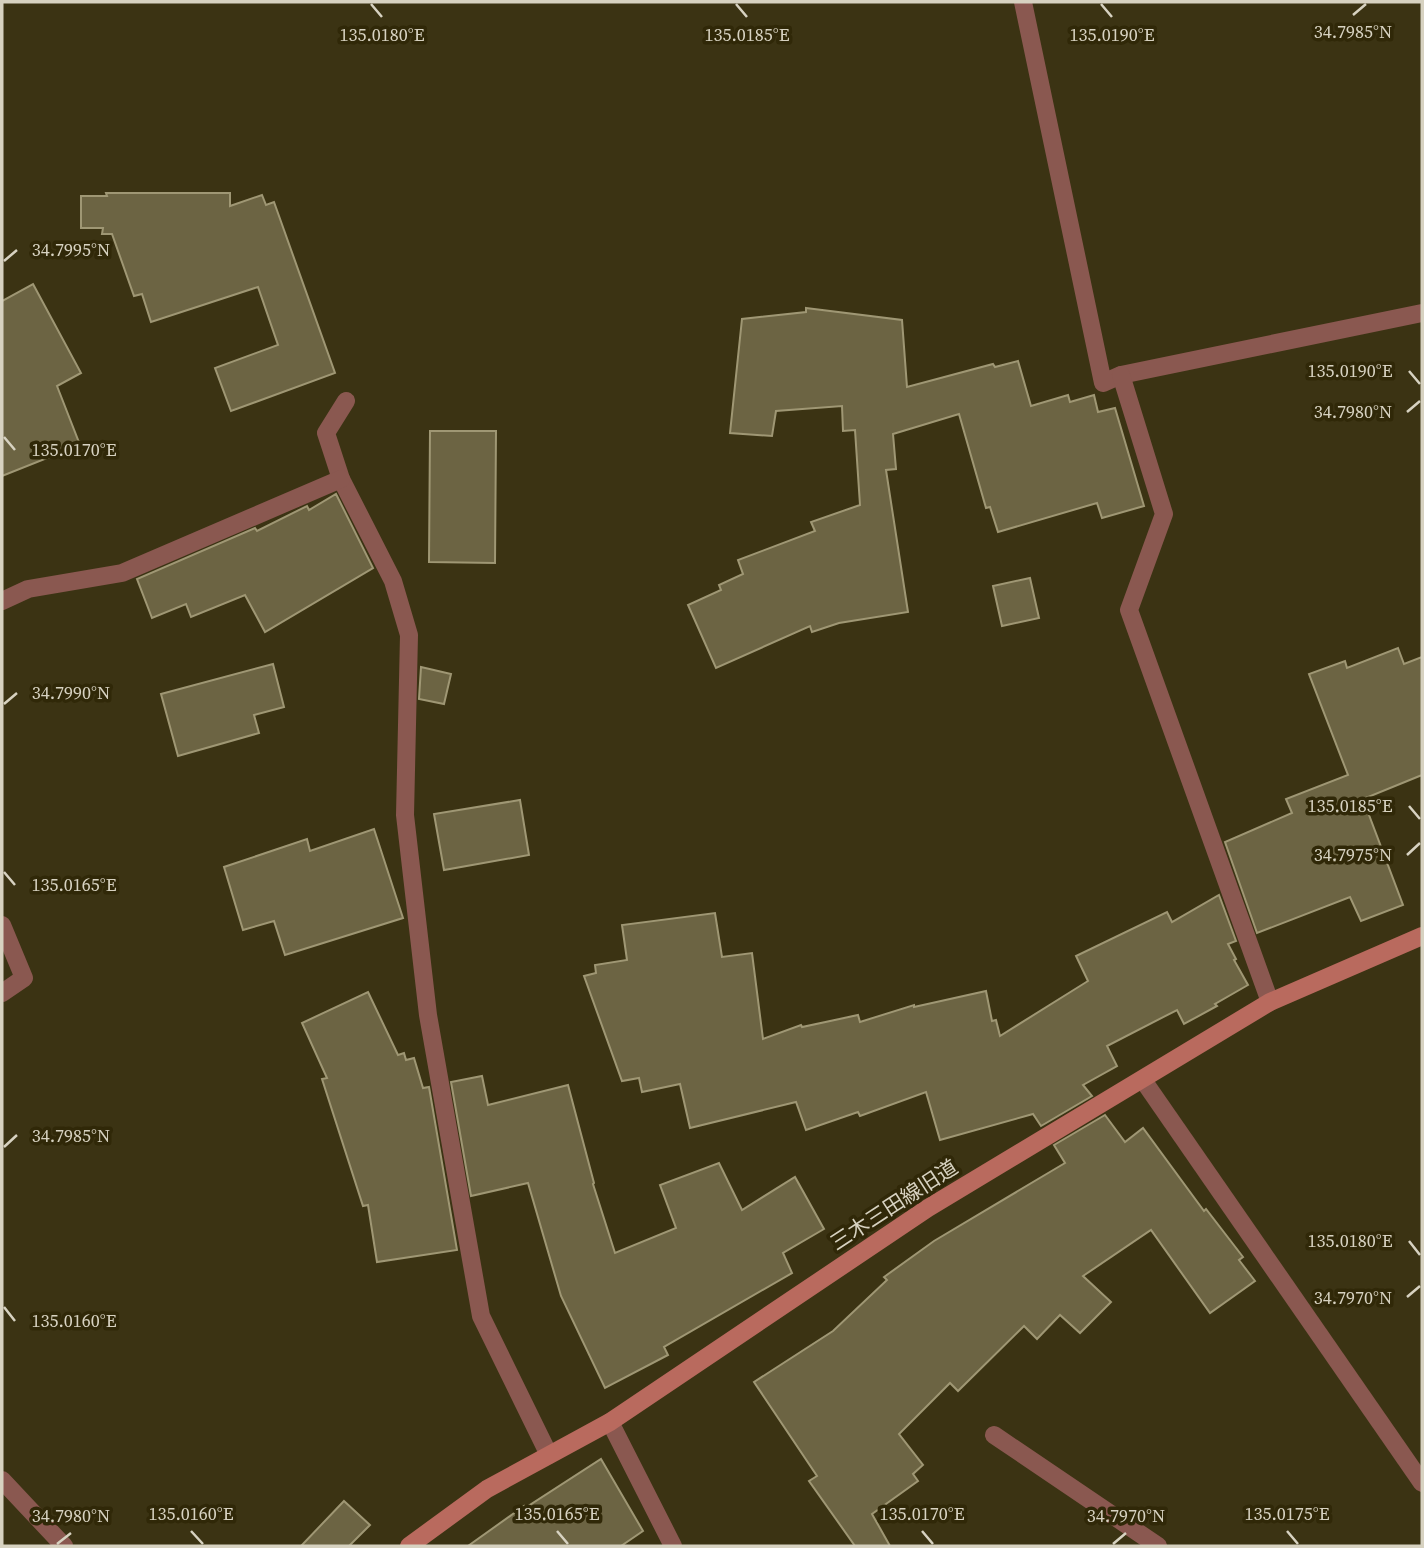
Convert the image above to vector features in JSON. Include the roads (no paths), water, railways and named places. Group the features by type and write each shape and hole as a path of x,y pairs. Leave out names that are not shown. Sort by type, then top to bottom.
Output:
{"street":[{"path":"1023,2 1103,383 1121,374 1422,313"},
{"path":"1121,374 1164,514 1129,610 1270,1002"},
{"path":"345,401 326,433 341,479 393,582 409,635 405,815 428,1015 481,1316 550,1455"},
{"path":"2,601 28,589 122,573 341,479"},
{"path":"2,925 24,978 2,993"},
{"name":"三木三田線旧道","path":"409,1546 487,1489 610,1422 928,1208 1270,1002 1422,936"},
{"path":"1143,1080 1422,1483"},
{"path":"610,1422 674,1546"},
{"path":"994,1435 1158,1546"},
{"path":"2,1480 64,1546"}]}
